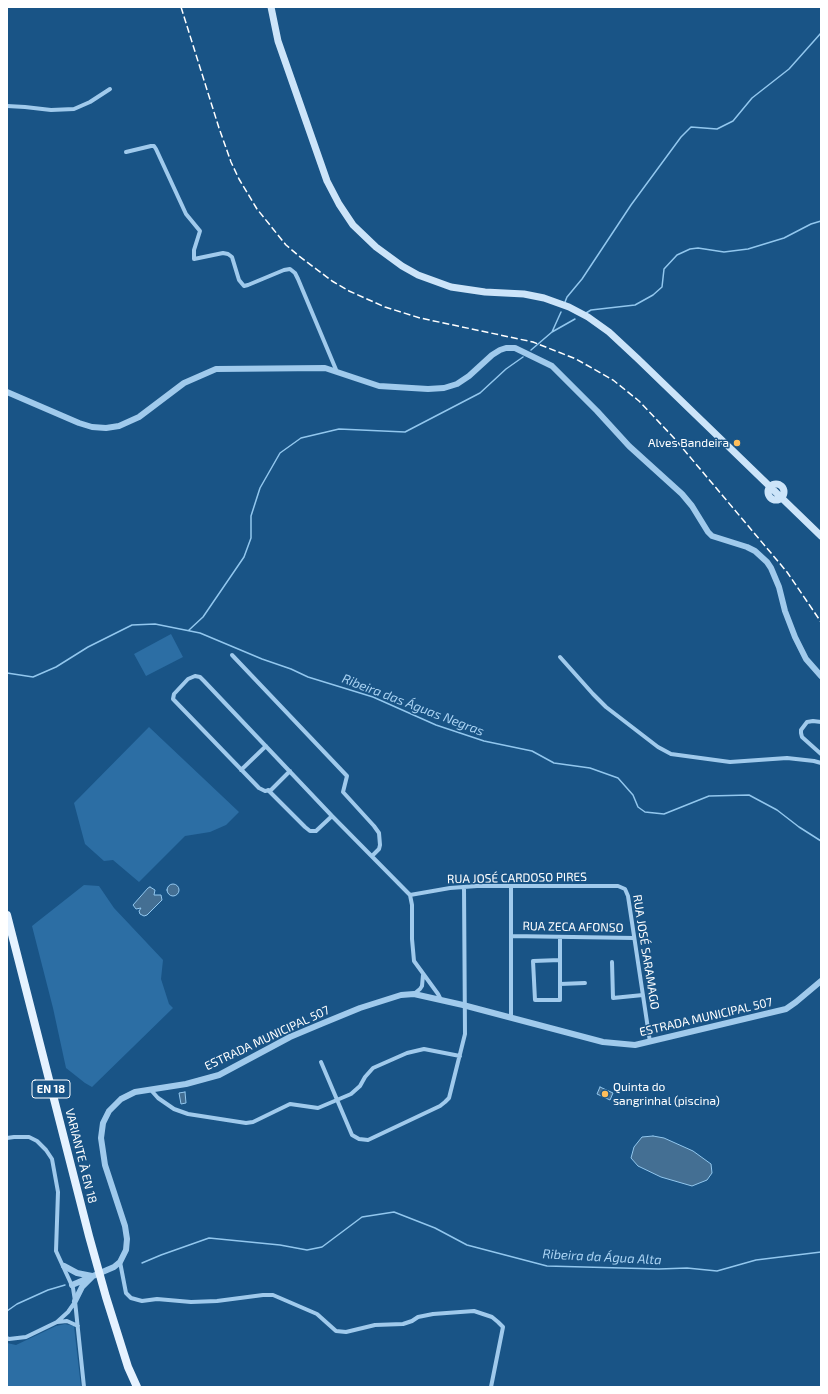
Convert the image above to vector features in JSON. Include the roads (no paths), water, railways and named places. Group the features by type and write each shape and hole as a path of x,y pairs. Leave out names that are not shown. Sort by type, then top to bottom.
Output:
{"main road":[{"path":"272,7 278,41 327,181 339,204 354,225 376,248 418,275 450,287 485,292 524,294 544,298 569,307 588,317 609,332 638,358 770,487"},
{"path":"775,484 782,487 784,494 782,498 776,501 771,499 768,492 770,487 775,484"},
{"path":"782,498 821,536"},
{"name":"VARIANTE À EN 18","path":"7,915 96,1264 128,1367 137,1387"}],"street":[{"path":"7,106 51,110 74,109 90,102 110,89"},
{"path":"126,152 151,146 154,146 156,149 186,214 200,231 194,250 194,259 222,253 228,254 232,257 239,280 244,286 284,270 290,269 295,273 337,372"},
{"path":"7,392 79,423 92,427 106,428 119,426 139,417 184,383 216,369 325,368 379,386 428,389 444,388 457,384 469,376 492,355 500,350 515,348 552,366 597,411 629,446 682,494 712,536 747,547 755,551 767,562 779,587 785,610 795,637 806,659 821,676"},
{"path":"232,655 347,776 343,792 379,833 379,849 372,856"},
{"path":"560,657 606,707 658,748 671,754 730,762 787,758 821,763"},
{"path":"290,771 271,790 265,791 259,788 173,699 174,694 188,678 195,676 200,677 290,771 332,816 410,895 412,905 414,962 438,994 440,1000"},
{"path":"821,722 808,722 804,725 801,733 802,737 821,754"},
{"path":"241,770 266,746"},
{"path":"268,790 310,831 316,830 332,816"},
{"name":"RUA JOSÉ CARDOSO PIRES","path":"410,895 464,887 618,886 625,889"},
{"path":"321,1062 352,1135 359,1139 368,1140 440,1106 449,1098 465,1034 464,887"},
{"path":"510,1018 511,887"},
{"name":"RUA JOSÉ SARAMAGO","path":"625,889 628,896 650,1042"},
{"name":"RUA ZECA AFONSO","path":"511,936 634,938"},
{"path":"560,937 560,960 560,1000 535,1000 533,961 560,960"},
{"path":"612,962 613,998 643,995"},
{"path":"414,994 422,986 423,975"},
{"name":"ESTRADA MUNICIPAL 507","path":"120,1262 126,1250 127,1239 125,1226 104,1165 101,1138 103,1123 109,1111 122,1099 135,1092 186,1084 219,1075 290,1037 382,1000 402,994 414,994 440,1000 604,1042 635,1045 786,1009 821,981"},
{"path":"560,984 586,983"},
{"path":"150,1089 158,1098 174,1109 188,1114 246,1123 253,1122 290,1104 318,1108 337,1100 356,1090 373,1068 407,1052 424,1049 460,1056"},
{"path":"7,1138 14,1136 29,1137 37,1141 52,1159 58,1192 56,1251 72,1285 77,1315 84,1387"},
{"path":"72,1285 114,1267 120,1262 126,1293 131,1298 142,1301 157,1299 191,1302 217,1301 273,1295 317,1314 336,1331 346,1332 375,1325 403,1324 418,1317 433,1314 474,1311 492,1318 503,1327 490,1387"},
{"path":"64,1266 77,1273 92,1276"},
{"path":"57,1322 66,1314 82,1287 92,1276"},
{"path":"66,1314 77,1315"},
{"path":"7,1338 26,1337 57,1322 67,1320 77,1315"},
{"path":"67,1320 78,1326"}],"waterway":[{"path":"565,302 631,205 681,137 691,127 717,129 733,121 752,98 789,69 821,33"},
{"path":"586,313 591,310 635,305 653,295 662,287 664,269 677,255 690,249 698,248 724,252 748,249 784,238 811,224 821,221"},
{"path":"552,332 561,312"},
{"path":"531,350 552,332 575,319"},
{"path":"189,630 203,617 244,557 251,538 251,516 260,488 280,453 301,438 339,429 405,432 480,393 506,369 523,357"},
{"name":"Ribeira das Águas Negras","path":"7,673 33,677 56,667 88,647 132,625 155,624 200,633 308,677 373,697 436,725 484,741 532,751 554,763 590,768 618,778 633,795 638,807 645,812 664,814 709,796 749,795 777,810 799,827 821,841"},
{"name":"Ribeira da Água Alta","path":"142,1263 209,1238 280,1245 307,1250 322,1247 362,1217 394,1212 435,1228 467,1245 547,1266 659,1269 687,1268 717,1271 756,1260 821,1252"},
{"name":"Ribeira da Água Alta","path":"7,1311 17,1304 48,1290 65,1285"}],"railway":[{"path":"181,7 231,162 239,179 257,209 286,245 332,281 349,291 385,307 420,318 533,342 576,359 613,380 639,401 674,438 787,572 821,622"}],"place":[{"name":"Alves Bandeira","path":"737,443"},
{"name":"Quinta do sangrinhal (piscina)","path":"605,1094"}]}
